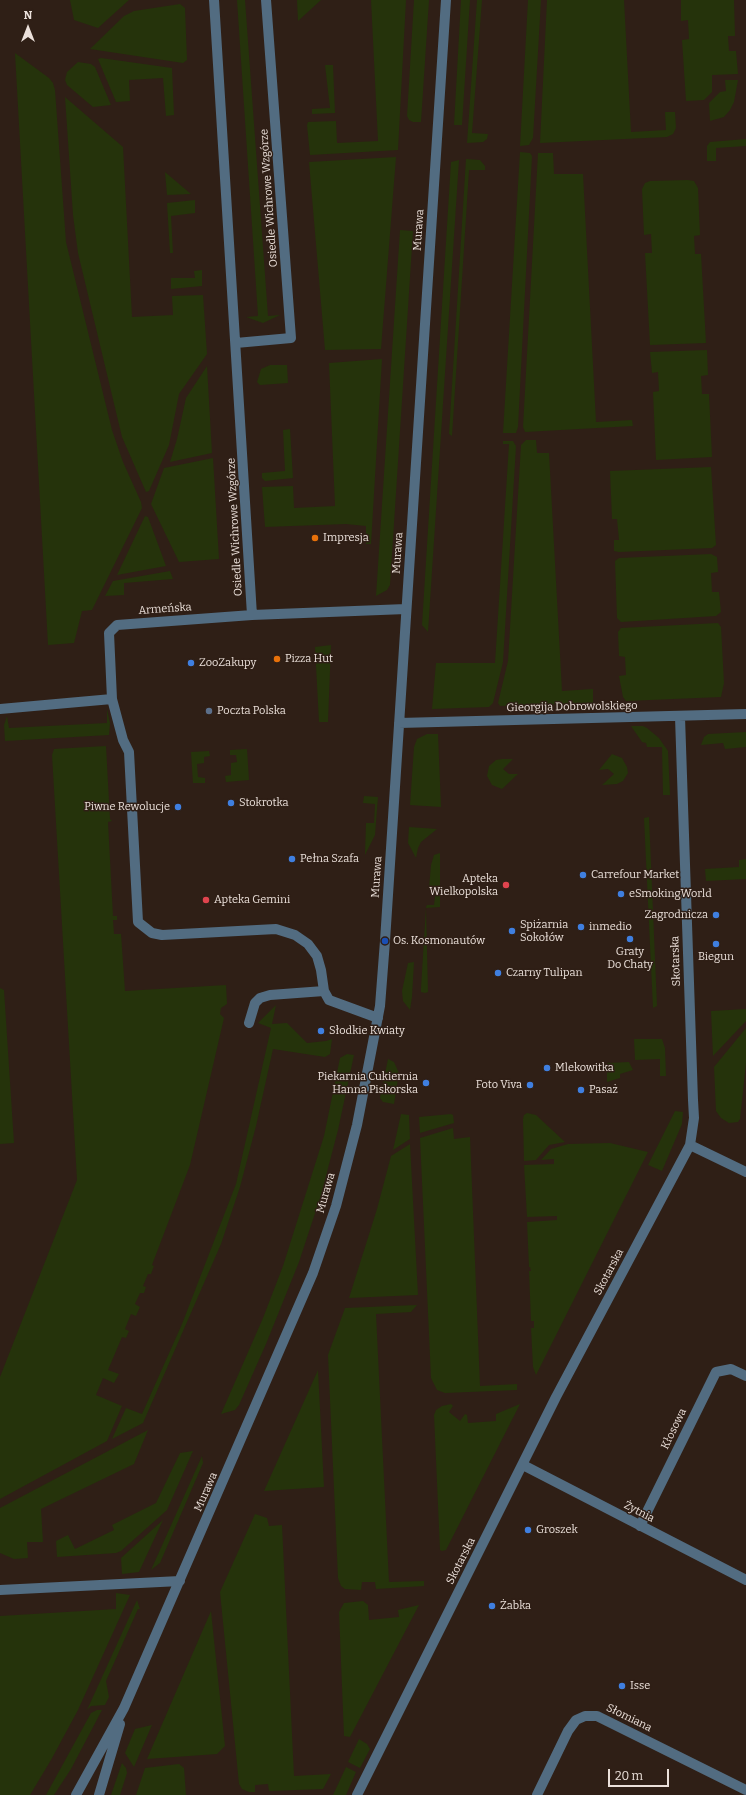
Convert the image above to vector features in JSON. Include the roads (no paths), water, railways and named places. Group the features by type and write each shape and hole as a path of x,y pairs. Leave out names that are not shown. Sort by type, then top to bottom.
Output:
{"street":[{"name":"Osiedle Wichrowe Wzgórze","path":"214,0 252,615"},
{"name":"Osiedle Wichrowe Wzgórze","path":"236,343 291,338 266,0"},
{"name":"Murawa","path":"76,1795 124,1708 313,1273 336,1206 357,1125 378,1018 386,933 446,0"},
{"name":"Armeńska","path":"324,991 317,956 308,944 295,935 276,929 162,935 152,933 138,922 129,752 123,740 112,699 109,633 117,625 252,615 406,609"},
{"path":"0,709 112,699"},
{"name":"Gieorgija Dobrowolskiego","path":"399,723 746,714"},
{"name":"Skotarska","path":"357,1795 556,1397 690,1145 694,1118 680,716"},
{"path":"249,1023 255,1003 260,998 270,995 324,991 329,1000 378,1018"},
{"path":"690,1145 746,1172"},
{"name":"Kłosowa","path":"640,1526 716,1372 731,1369 746,1376"},
{"name":"Żytnia","path":"523,1465 746,1580"},
{"path":"0,1590 180,1581"},
{"name":"Murawa","path":"99,1795 124,1708"},
{"name":"Słomiana","path":"537,1795 568,1731 576,1720 584,1716 597,1716 746,1790"}],"place":[{"name":"Impresja","path":"315,538"},
{"name":"Pizza Hut","path":"277,659"},
{"name":"ZooZakupy","path":"191,663"},
{"name":"Poczta Polska","path":"209,711"},
{"name":"Stokrotka","path":"231,803"},
{"name":"Piwne Rewolucje","path":"178,807"},
{"name":"Pełna Szafa","path":"292,859"},
{"name":"Carrefour Market","path":"583,875"},
{"name":"Apteka Wielkopolska","path":"506,885"},
{"name":"eSmokingWorld","path":"621,894"},
{"name":"Apteka Gemini","path":"206,900"},
{"name":"Zagrodnicza","path":"716,915"},
{"name":"inmedio","path":"581,927"},
{"name":"Spiżarnia Sokołów","path":"512,931"},
{"name":"Graty Do Chaty","path":"630,939"},
{"name":"Os. Kosmonautów","path":"385,941"},
{"name":"Biegun","path":"716,944"},
{"name":"Czarny Tulipan","path":"498,973"},
{"name":"Słodkie Kwiaty","path":"321,1031"},
{"name":"Mlekowitka","path":"547,1068"},
{"name":"Piekarnia Cukiernia Hanna Piskorska","path":"426,1083"},
{"name":"Foto Viva","path":"530,1085"},
{"name":"Pasaż","path":"581,1090"},
{"name":"Groszek","path":"528,1530"},
{"name":"Żabka","path":"492,1606"},
{"name":"Isse","path":"622,1686"}]}
